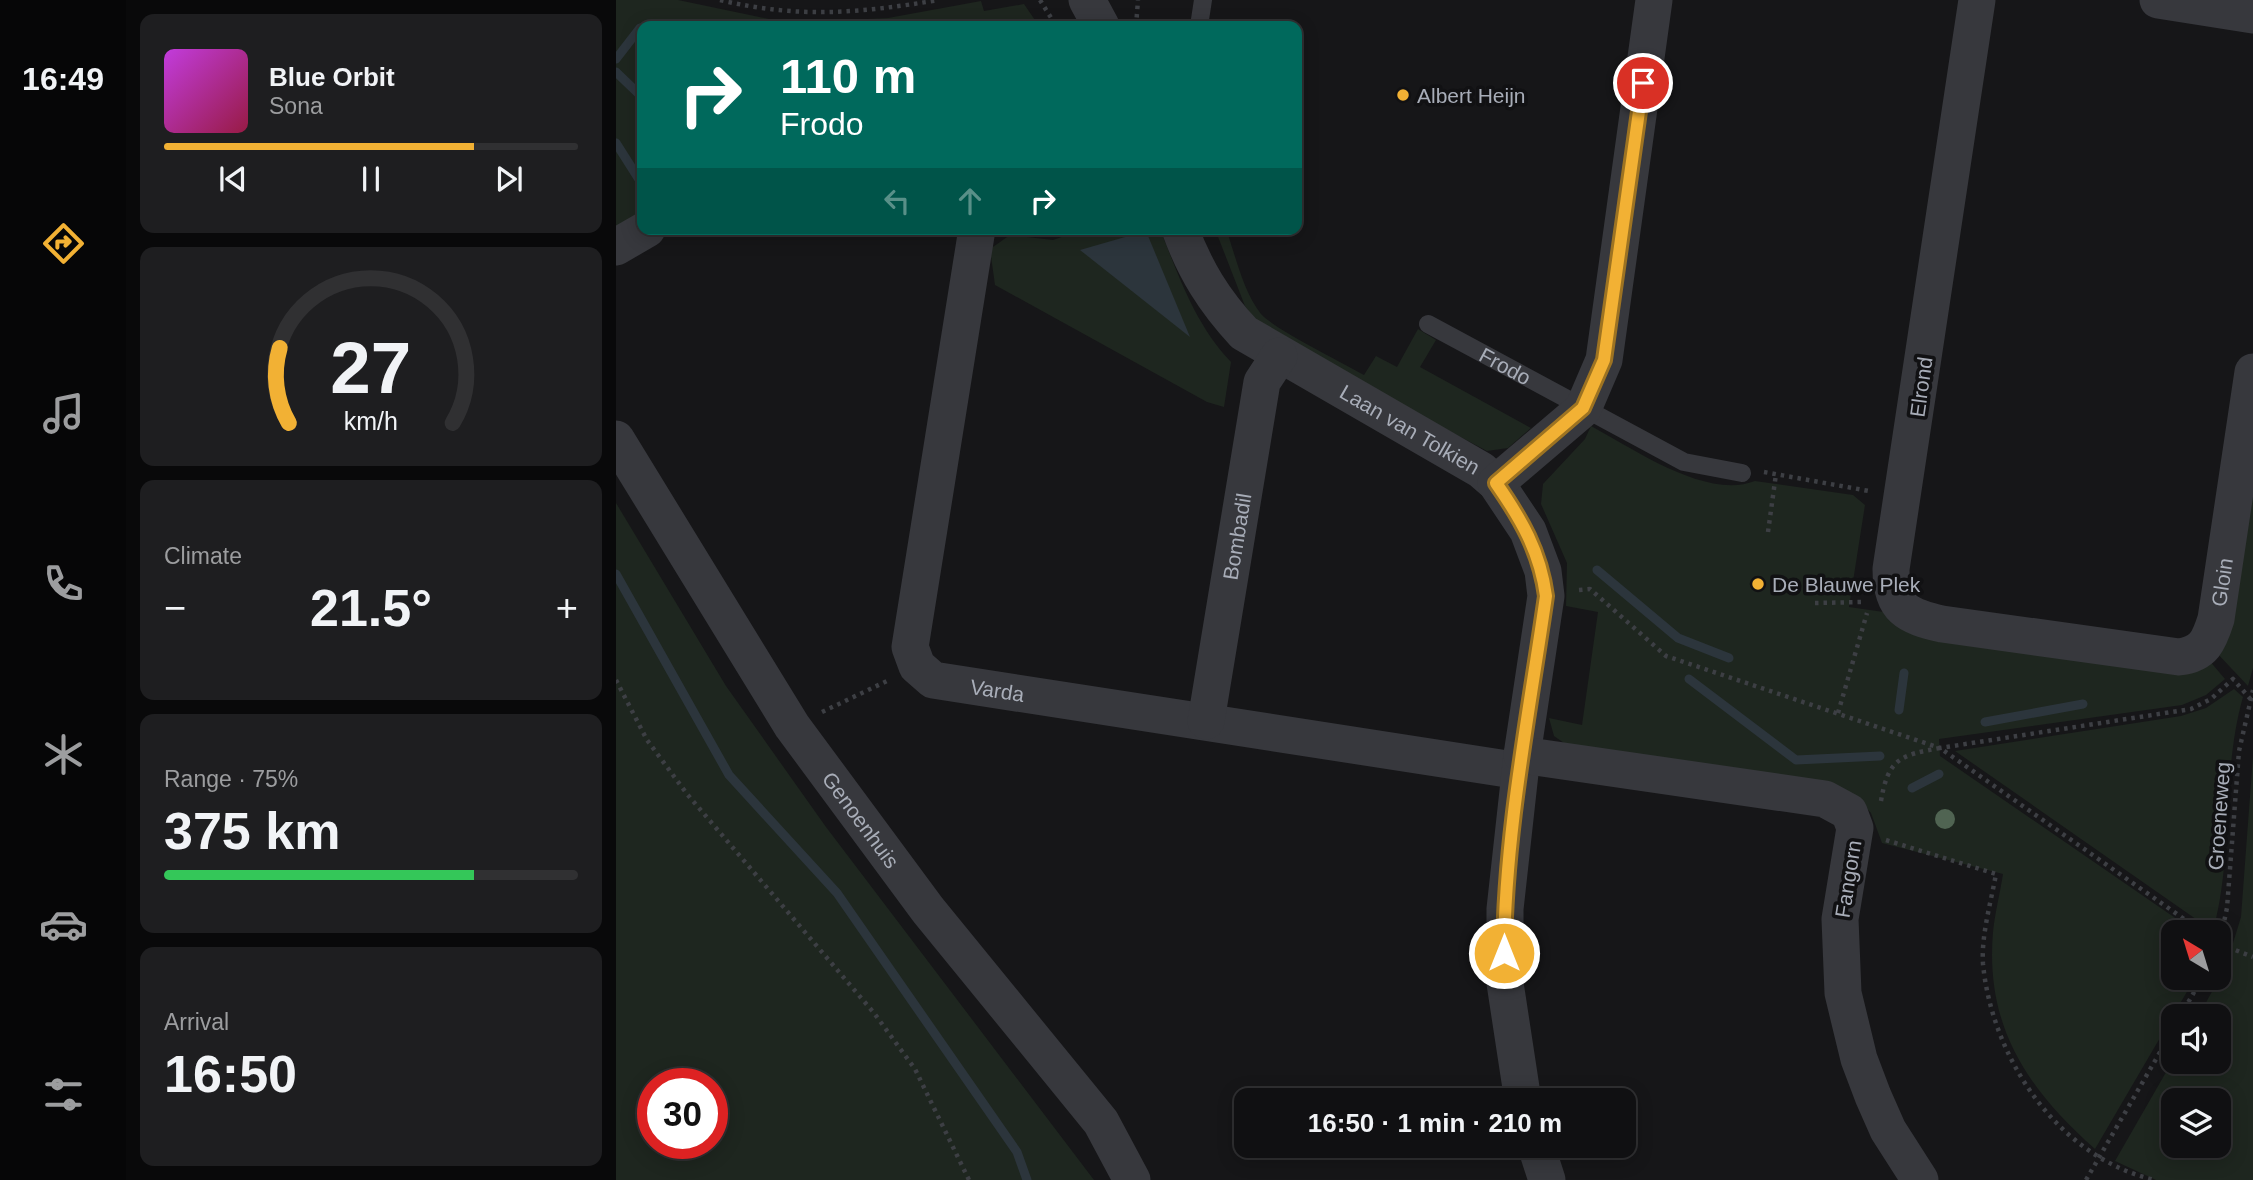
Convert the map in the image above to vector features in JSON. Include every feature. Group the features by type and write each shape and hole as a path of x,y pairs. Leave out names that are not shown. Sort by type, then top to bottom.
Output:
{"street":[{"path":"1087,0 1098,21"},
{"path":"1109,0 1114,21"},
{"path":"1496,483 1583,408 1604,360 1654,0"},
{"name":"Elrond","path":"1977,0 1891,583 1894,597 1904,611 1942,624 2062,641"},
{"path":"2158,0 2253,15"},
{"path":"616,247 637,235"},
{"path":"917,666 910,647 976,235"},
{"name":"Laan van Tolkien","path":"1182,235 1194,267 1216,303 1244,333 1279,356 1463,457 1496,483 1528,531 1543,572 1546,596 1521,763 1505,909 1505,973 1511,1035 1521,1088"},
{"name":"Bombadil","path":"1206,721 1262,382 1279,356"},
{"name":"Gloin","path":"2062,641 2179,657 2200,651 2206,646 2216,619 2253,372"},
{"name":"Genoenhuis","path":"616,439 792,726 928,910 1101,1122 1132,1180"},
{"name":"Varda","path":"917,666 933,680 1206,721 1521,763"},
{"name":"Fangorn","path":"1521,763 1825,799 1849,812 1864,838 1840,919 1840,957 1847,1014 1859,1059 1888,1130 1920,1180"},
{"path":"1540,1158 1547,1180"}],"lane":[{"path":"1200,21 1203,0"},
{"name":"Frodo","path":"1428,324 1684,461 1742,473"}],"path":[{"path":"720,0 765,11 857,13 939,0"},
{"path":"1040,0 1053,21"},
{"path":"1136,21 1138,0"},
{"path":"1742,473 1759,471 1905,498"},
{"path":"1768,532 1776,474"},
{"path":"1546,596 1590,589 1666,656 1940,748 2185,920"},
{"path":"1815,603 1870,602 1838,713"},
{"path":"792,726 917,666"},
{"path":"2155,1180 2099,1157 2045,1111 2021,1079 2004,1043 1992,1006 1983,962 1996,874 1864,838 1895,762 1911,753 2191,709 2211,698 2233,679 2252,700"},
{"path":"616,680 647,740 687,794 874,1013 915,1069 969,1180"},
{"name":"Groeneweg","path":"2224,920 2239,751 2253,690"},
{"path":"2231,949 2253,957"},
{"path":"2086,1180 2161,1050"}],"shaded area":[{"path":"616,0 678,0 774,20 825,21 637,21 637,217 616,230"},
{"path":"981,1 984,11 1024,4 1036,21 825,21 888,18"},
{"path":"1010,235 1053,240 1068,235 1162,235 1198,316 1231,362 1224,407 1207,402 995,285 990,249"},
{"path":"1132,235 1148,235 1190,337 1080,250"},
{"path":"1217,235 1228,235 1249,295 1261,314 1280,328 1364,375 1376,356 1397,367 1418,329 1436,340 1420,367 1531,428 1508,448 1487,451 1387,398 1254,319 1245,306"},
{"path":"2253,423 2253,668 2248,686 2215,651"},
{"path":"1591,426 1649,459 1693,478 1715,484 1736,485 1755,481 1853,495 1865,505 1849,607 2208,659 2225,679 2206,695 2182,705 1939,739 1940,756 2178,920 2161,920 2161,990 2188,990 2180,1004 2161,1004 2161,1036 2095,1149 2049,1103 2031,1079 2004,1026 1996,997 1992,966 1993,932 2003,874 1882,843 1871,813 1859,800 1564,743 1554,736 1549,718 1582,725 1598,612 1566,606 1567,563 1541,504 1543,484 1585,439"},
{"path":"616,503 726,686 826,827 1094,1180 616,1180"},
{"path":"2234,689 2243,697 2232,755 2223,873 2215,920 2197,920 1955,751 2181,716 2206,708"},
{"path":"2253,756 2253,1180 2156,1180 2115,1161 2165,1074 2231,1074 2231,1004 2205,1004 2213,990 2231,990 2231,950 2241,917"}],"waterway":[{"path":"616,59 637,32"},
{"path":"616,72 637,92"},
{"path":"616,143 637,176"},
{"path":"1597,570 1678,638 1729,658"},
{"path":"616,574 729,775 837,893 1017,1152 1027,1180"},
{"path":"1899,710 1904,673"},
{"path":"1689,679 1796,760 1880,756"},
{"path":"1985,722 2083,704"},
{"path":"1912,788 1939,774"}],"place":[{"name":"Albert Heijn","path":"1403,95"},
{"name":"De Blauwe Plek","path":"1758,584"}],"route":[{"path":"1504,953 1512,831 1546,596 1543,572 1528,531 1496,483 1538,450 1583,408 1604,360 1643,83"}]}
